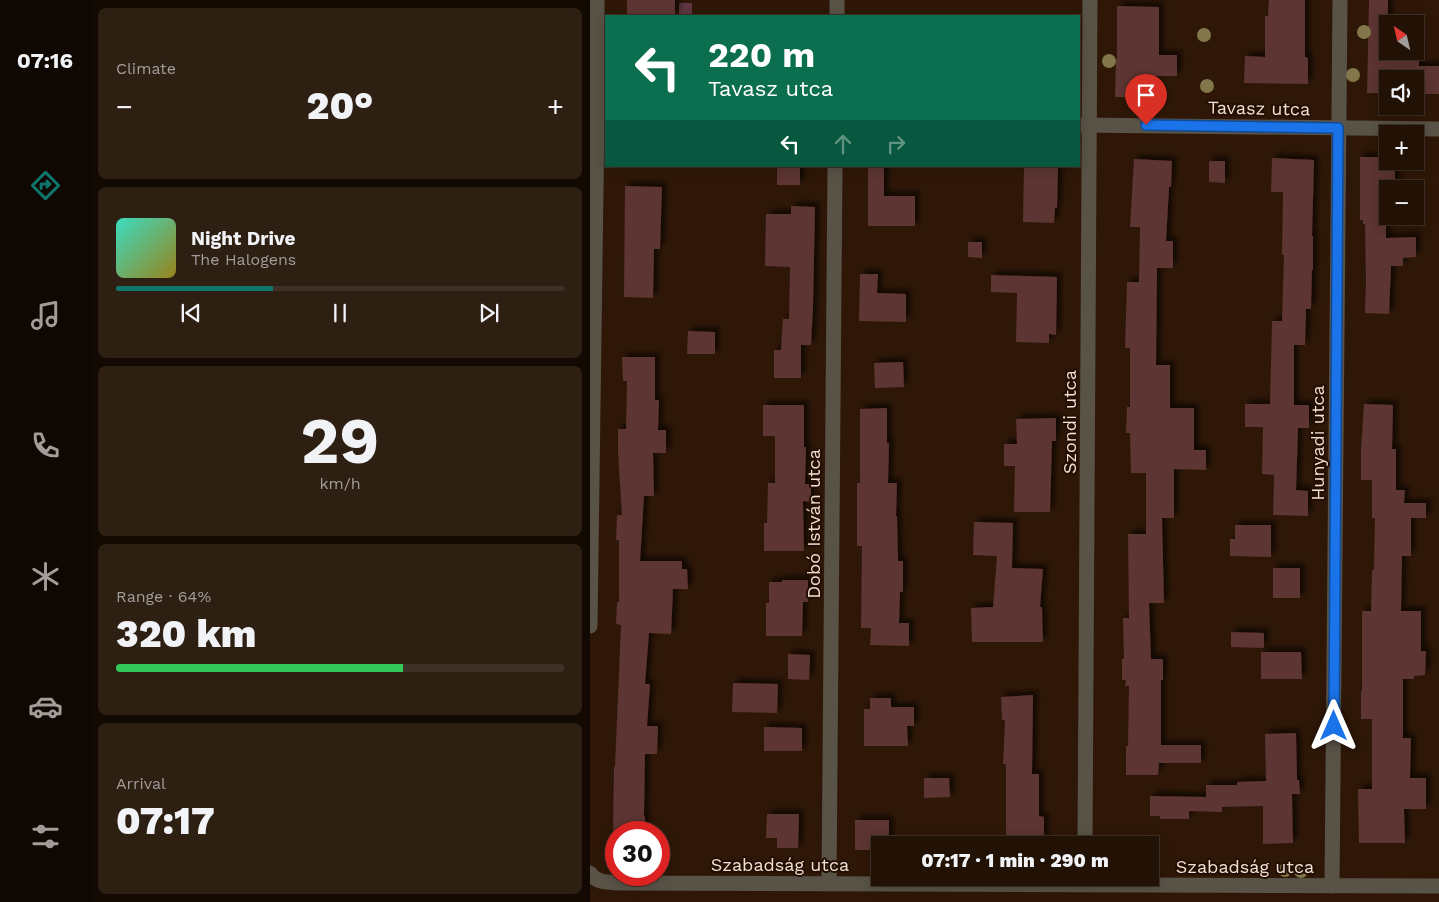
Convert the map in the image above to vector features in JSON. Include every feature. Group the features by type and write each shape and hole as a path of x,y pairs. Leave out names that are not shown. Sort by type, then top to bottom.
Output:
{"street":[{"path":"590,626 602,117 597,0"},
{"path":"837,0 837,15"},
{"name":"Szondi utca","path":"1085,836 1084,125 1090,0"},
{"name":"Hunyadi utca","path":"1332,886 1340,0"},
{"name":"Tavasz utca","path":"1084,125 1439,129"},
{"name":"Dobó István utca","path":"829,883 835,167"},
{"name":"Szabadság utca","path":"595,878 871,883"},
{"name":"Szabadság utca","path":"1159,882 1439,886"}],"shaded area":[{"path":"679,3 692,3 692,15 679,15"}],"building":[{"path":"627,0 675,0 675,15 627,15"},
{"path":"1269,0 1305,0 1305,57 1308,58 1308,84 1244,83 1245,56 1265,57 1265,16 1268,16"},
{"path":"1369,0 1388,0 1388,15 1379,15 1379,60 1419,60 1419,66 1439,66 1439,94 1424,94 1424,70 1379,70 1379,93 1367,93"},
{"path":"1117,6 1159,7 1159,55 1177,55 1177,76 1152,76 1152,83 1147,83 1147,98 1115,97"},
{"path":"1360,157 1379,157 1379,170 1395,170 1395,180 1379,180 1379,225 1386,225 1386,238 1416,237 1416,257 1403,258 1403,266 1391,266 1389,314 1365,313 1365,224 1363,224 1363,220 1360,220"},
{"path":"1272,158 1314,160 1311,309 1306,309 1305,345 1294,345 1294,405 1309,405 1309,428 1298,428 1296,490 1308,491 1308,516 1273,515 1274,475 1262,474 1263,427 1245,427 1245,404 1270,404 1272,321 1282,321 1283,192 1271,192"},
{"path":"1134,159 1172,161 1166,241 1173,241 1173,268 1157,268 1156,365 1170,365 1170,408 1194,408 1194,450 1206,450 1206,470 1174,469 1174,518 1162,518 1164,603 1149,603 1151,659 1163,659 1163,680 1161,680 1161,745 1201,745 1201,763 1159,763 1158,775 1126,775 1129,686 1125,686 1126,680 1122,680 1122,659 1124,659 1123,618 1129,618 1128,534 1146,534 1146,473 1131,473 1130,433 1126,433 1127,407 1130,407 1130,348 1125,348 1127,282 1139,282 1140,227 1130,227"},
{"path":"1209,161 1225,161 1225,183 1209,182"},
{"path":"777,167 800,167 800,185 777,185"},
{"path":"868,167 884,167 884,196 915,196 915,226 868,226"},
{"path":"1024,167 1058,167 1057,208 1055,208 1054,223 1023,222"},
{"path":"625,186 662,187 660,249 654,249 653,298 624,297"},
{"path":"791,206 815,207 811,345 801,345 801,378 774,378 774,350 781,350 783,319 789,319 790,267 765,266 766,214 791,214"},
{"path":"968,242 982,242 982,258 968,257"},
{"path":"860,274 878,274 877,293 906,294 906,322 859,321"},
{"path":"991,275 1057,277 1056,335 1049,334 1049,343 1016,342 1017,293 991,292"},
{"path":"688,331 715,332 715,354 687,354"},
{"path":"622,357 655,357 655,400 659,400 658,430 666,430 666,453 653,453 654,496 644,496 640,561 682,561 682,569 687,569 688,589 673,589 671,634 649,633 645,684 650,684 647,726 658,726 657,754 645,754 645,821 613,821 621,625 616,624 617,602 619,602 619,540 616,540 617,515 622,515 618,429 626,429 627,381 623,381"},
{"path":"903,362 904,387 875,388 874,363"},
{"path":"1364,404 1393,405 1392,449 1396,449 1396,490 1405,490 1404,503 1426,503 1426,518 1411,518 1411,556 1402,556 1401,611 1421,611 1421,651 1426,651 1425,675 1414,676 1414,679 1403,679 1403,738 1411,738 1410,778 1426,778 1426,809 1404,809 1405,843 1359,843 1358,789 1372,789 1372,719 1361,719 1362,611 1371,611 1375,518 1372,518 1372,480 1361,480"},
{"path":"763,405 804,405 805,484 811,484 811,502 803,501 804,551 764,551 764,523 767,523 768,483 775,483 775,436 763,436"},
{"path":"887,408 887,443 889,443 888,483 897,483 898,561 903,561 903,592 900,592 899,623 909,623 909,646 870,645 871,628 861,628 862,546 857,546 857,483 860,483 860,409"},
{"path":"1056,418 1056,441 1052,441 1050,512 1014,512 1015,466 1004,466 1004,444 1017,444 1016,419"},
{"path":"974,522 1013,523 1012,568 1043,569 1040,607 1042,607 1043,642 972,642 971,608 993,607 997,556 973,555"},
{"path":"1235,525 1271,525 1271,557 1230,556 1230,539 1235,539"},
{"path":"1273,568 1300,568 1300,598 1273,598"},
{"path":"782,580 808,580 808,602 803,602 802,636 766,636 766,603 769,603 769,582 782,582"},
{"path":"1231,632 1264,633 1264,648 1231,647"},
{"path":"1261,652 1301,652 1302,679 1261,679"},
{"path":"788,654 810,655 809,680 788,679"},
{"path":"733,683 778,684 777,713 732,712"},
{"path":"1033,695 1032,774 1039,774 1039,816 1044,817 1044,836 1006,836 1006,764 1003,764 1005,720 1002,720 1001,697"},
{"path":"870,698 891,698 891,707 914,707 914,726 907,726 908,746 864,746 864,709 870,709"},
{"path":"764,727 802,728 802,751 764,751"},
{"path":"1296,733 1297,780 1299,780 1300,794 1292,794 1293,843 1263,844 1263,806 1222,807 1222,812 1189,811 1189,819 1160,819 1160,816 1150,816 1150,796 1206,797 1206,785 1237,785 1237,782 1266,781 1265,734"},
{"path":"924,778 949,778 950,797 924,798"},
{"path":"767,814 799,814 798,848 777,848 777,838 766,838"},
{"path":"855,820 889,820 889,836 871,836 871,850 855,850"}],"route":[{"path":"1146,125 1338,128 1334,726"}]}
